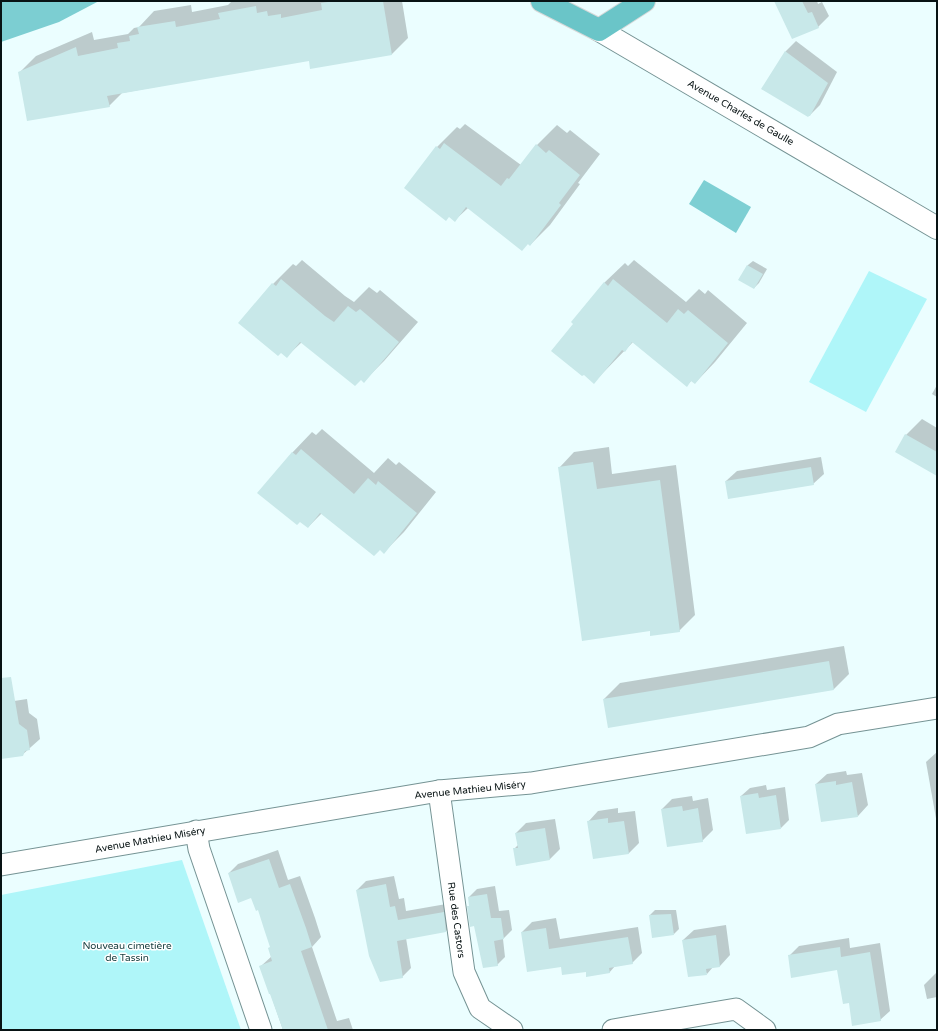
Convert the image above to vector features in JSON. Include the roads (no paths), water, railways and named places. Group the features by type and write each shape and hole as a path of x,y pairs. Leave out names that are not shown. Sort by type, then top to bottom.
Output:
{"main road":[{"name":"Avenue Charles de Gaulle","path":"542,1 599,30 937,228"},
{"path":"599,30 644,1"}],"street":[{"name":"Avenue Mathieu Miséry","path":"1,865 439,791 532,783 809,738 838,724 937,708"},
{"name":"Rue des Castors","path":"439,791 464,972 480,1008 512,1030"},
{"path":"196,831 199,849 261,1030"},
{"path":"613,1030 736,1009 765,1030"}],"park label":[{"name":"Nouveau cimetière de Tassin","path":"127,950"}]}
